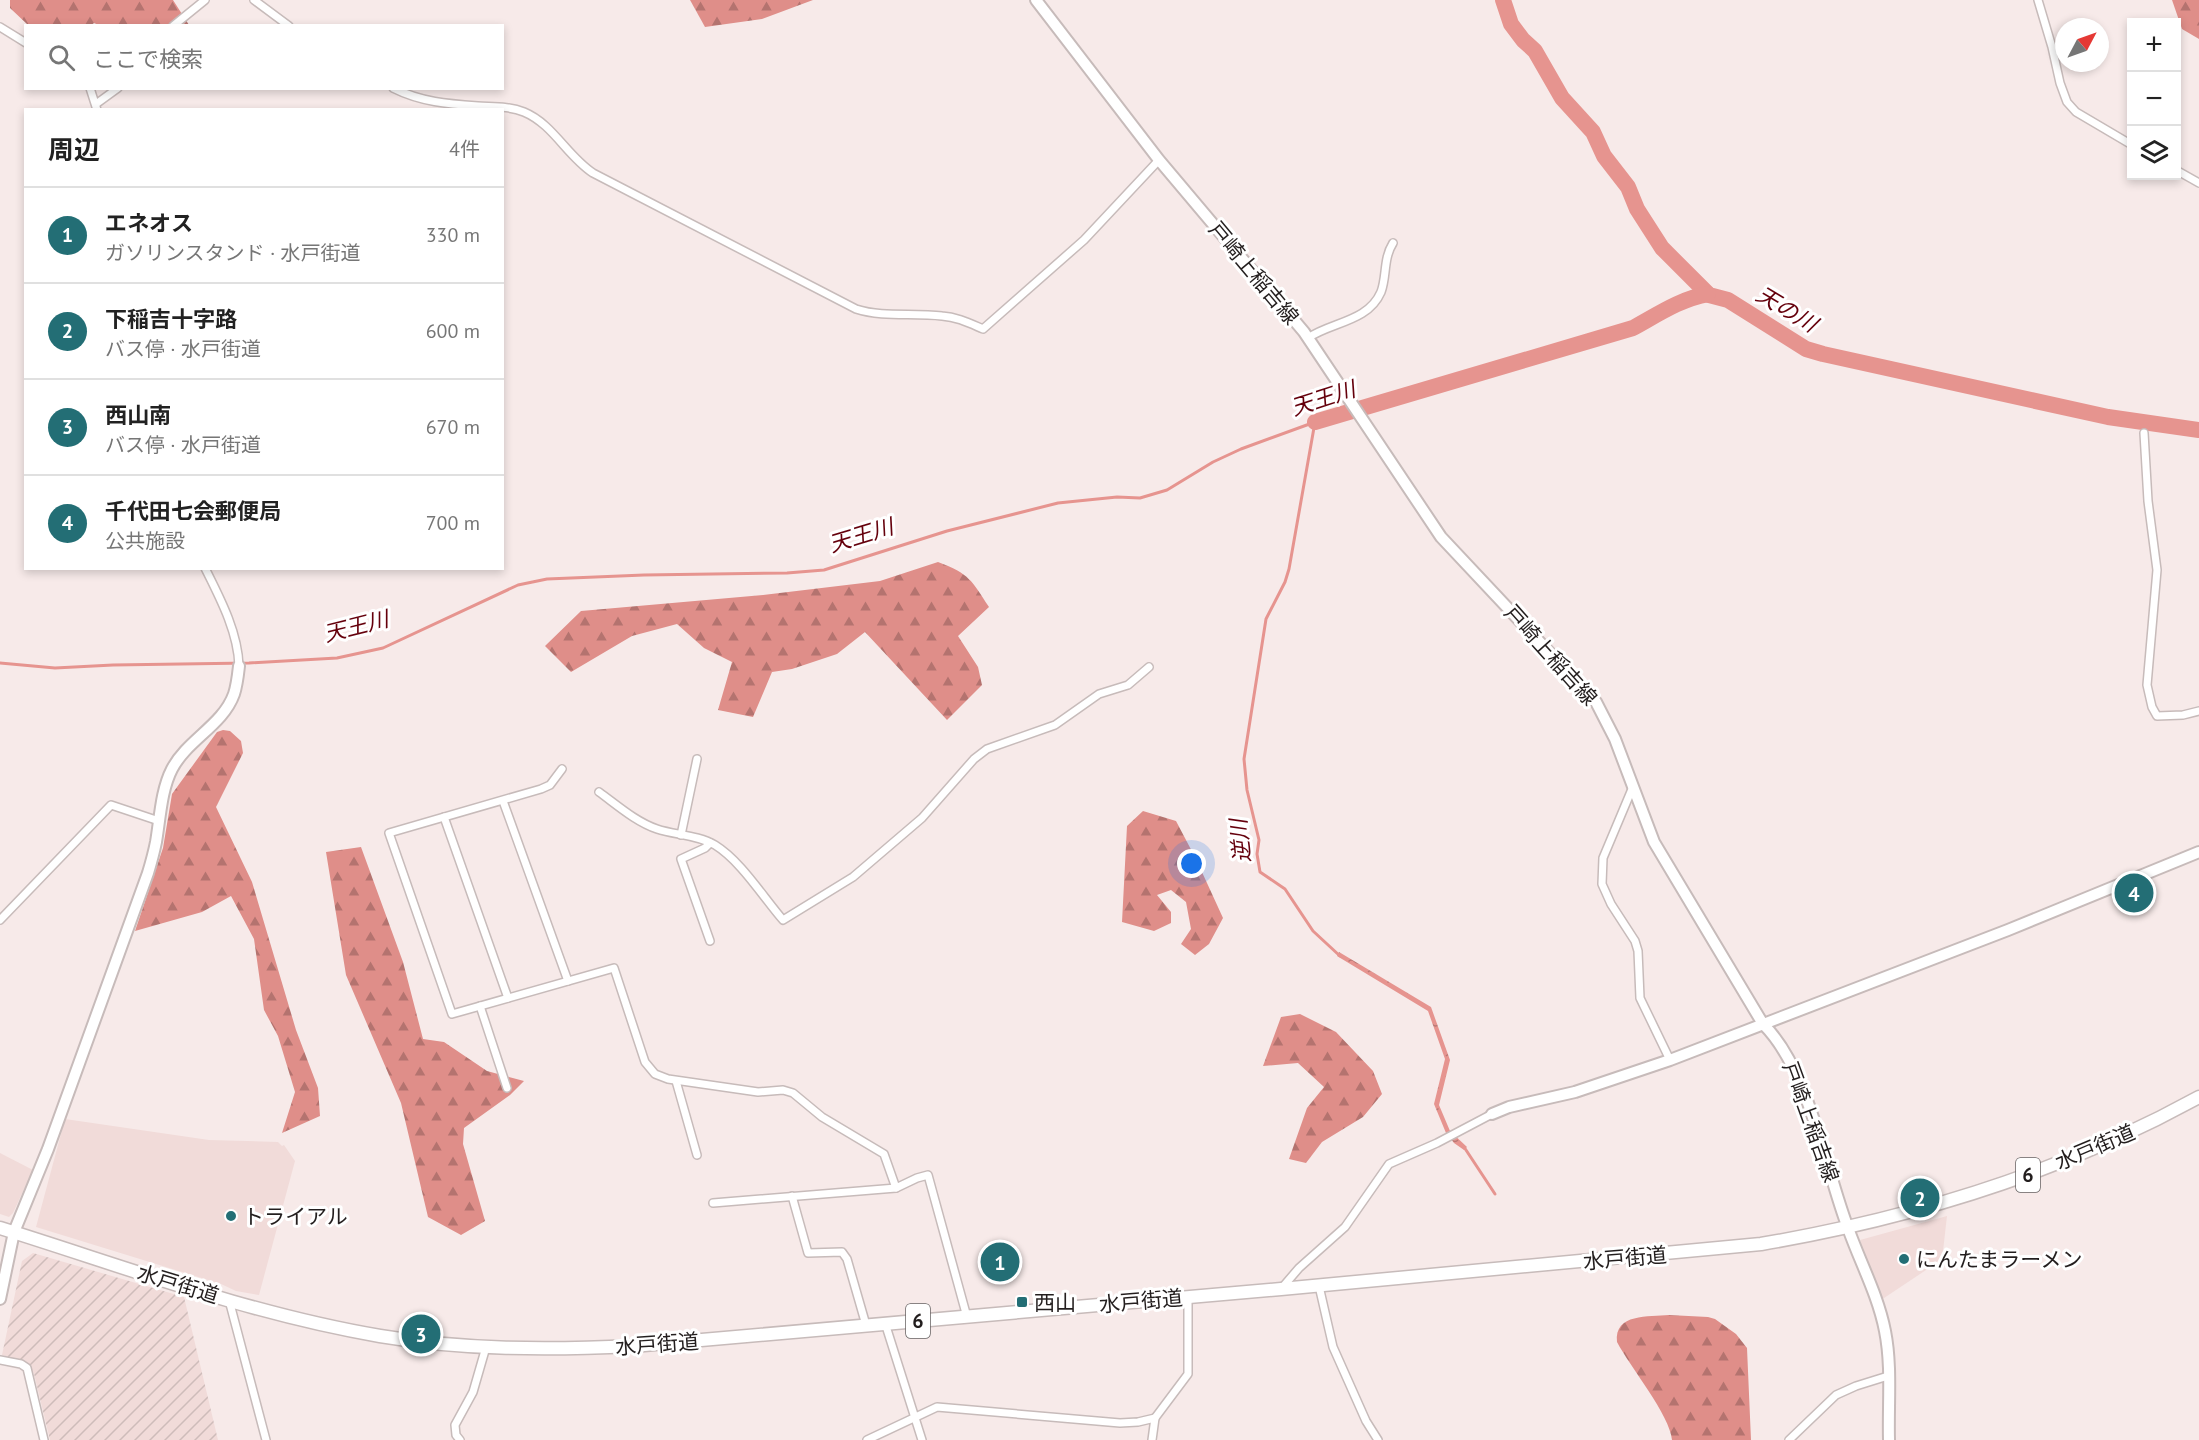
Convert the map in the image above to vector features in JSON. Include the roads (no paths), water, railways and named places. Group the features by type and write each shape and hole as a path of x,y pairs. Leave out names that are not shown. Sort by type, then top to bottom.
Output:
{"highway":[{"name":"水戸街道","path":"0,1228 229,1300 289,1317 380,1336 486,1347 580,1349 633,1346 1319,1286 1761,1244 1847,1228 1943,1203 2050,1166 2121,1137 2199,1097"}],"main road":[{"name":"戸崎上稲吉線","path":"1036,0 1159,160 1308,338 1444,542 1596,702 1615,739 1647,830 1664,862 1763,1024 1775,1035 1785,1051 1808,1102 1847,1228 1880,1310 1886,1333 1889,1440"},
{"path":"0,1299 14,1232 48,1149 148,873 172,769 188,748 218,719 229,704 234,694 239,661"},
{"path":"1492,1114 1509,1107 1575,1092 1670,1060 2008,930 2199,852"}],"street":[{"path":"175,24 205,0"},
{"path":"254,0 286,24"},
{"path":"2038,0 2067,102 2076,112 2127,142"},
{"path":"0,27 24,42"},
{"path":"91,90 96,107 116,90"},
{"path":"398,90 421,100 508,107 527,113 543,124 593,173 800,278 856,309 897,315 941,315 961,319 983,329 1084,240 1159,160"},
{"path":"2181,174 2199,183"},
{"path":"1308,338 1363,313 1372,306 1380,294 1388,251 1393,243"},
{"path":"2144,434 2148,501 2157,570 2147,685 2152,707 2157,716 2183,715 2199,711"},
{"path":"206,570 224,607 239,661"},
{"path":"599,792 641,822 710,843 723,851 783,920 853,877 922,818 974,759 987,749 1055,725 1099,694 1128,685 1149,667"},
{"path":"681,835 697,759"},
{"path":"562,769 550,786 389,833 452,1014 615,968 645,1062 655,1074 676,1081 758,1092 783,1089 793,1093 822,1117 884,1154 896,1188"},
{"path":"1632,789 1603,858 1602,884 1611,904 1635,941 1638,951 1640,998 1670,1060"},
{"path":"503,801 568,981"},
{"path":"0,920 111,805 159,821"},
{"path":"444,817 508,998"},
{"path":"710,843 705,848 681,859 710,941"},
{"path":"480,1006 507,1088"},
{"path":"676,1081 697,1155"},
{"path":"1281,1289 1299,1268 1345,1227 1389,1164 1492,1114"},
{"path":"713,1203 896,1188 928,1175 967,1317"},
{"path":"792,1196 808,1253 842,1252 847,1259 866,1325"},
{"path":"1319,1286 1333,1347 1366,1421 1377,1440"},
{"path":"1152,1440 1155,1418 1188,1374 1188,1297"},
{"path":"229,1300 266,1440"},
{"path":"885,1323 922,1440"},
{"path":"460,1440 456,1435 455,1425 473,1392 486,1347"},
{"path":"0,1360 21,1364 27,1368 44,1440"},
{"path":"1790,1440 1836,1395 1888,1376"},
{"path":"867,1440 937,1407 1120,1422 1138,1422 1155,1418"}],"water":[{"path":"1339,952 1431,1007 1450,1060 1439,1105 1450,1131 1467,1147 1464,1150 1446,1133 1434,1104 1445,1059 1428,1011 1337,956"}],"waterway":[{"name":"天の川","path":"1503,0 1511,24 1535,51 1562,98 1593,132 1604,156 1628,187 1637,209 1662,248 1709,295 1728,300 1806,349 1823,354 2108,417 2199,430"},
{"name":"天王川","path":"1315,422 1633,328 1678,304 1708,294"},
{"name":"天王川","path":"0,663 55,668 249,663 337,658 383,648 518,585 547,579 824,570 947,531 1058,503 1117,497 1140,498 1167,490 1213,462 1241,449 1315,422 1289,569 1266,619 1244,759 1247,790 1259,840 1257,854 1260,872 1285,889 1313,931 1340,956"},
{"name":"逆川","path":"1464,1147 1495,1194"}],"place":[{"name":"千代田七会郵便局","path":"2134,893"},
{"name":"下稲吉十字路","path":"1920,1198"},
{"name":"トライアル","path":"231,1216"},
{"name":"にんたまラーメン","path":"1904,1259"},
{"name":"エネオス","path":"1000,1262"},
{"name":"西山","path":"1022,1302"},
{"name":"西山南","path":"421,1334"}]}
